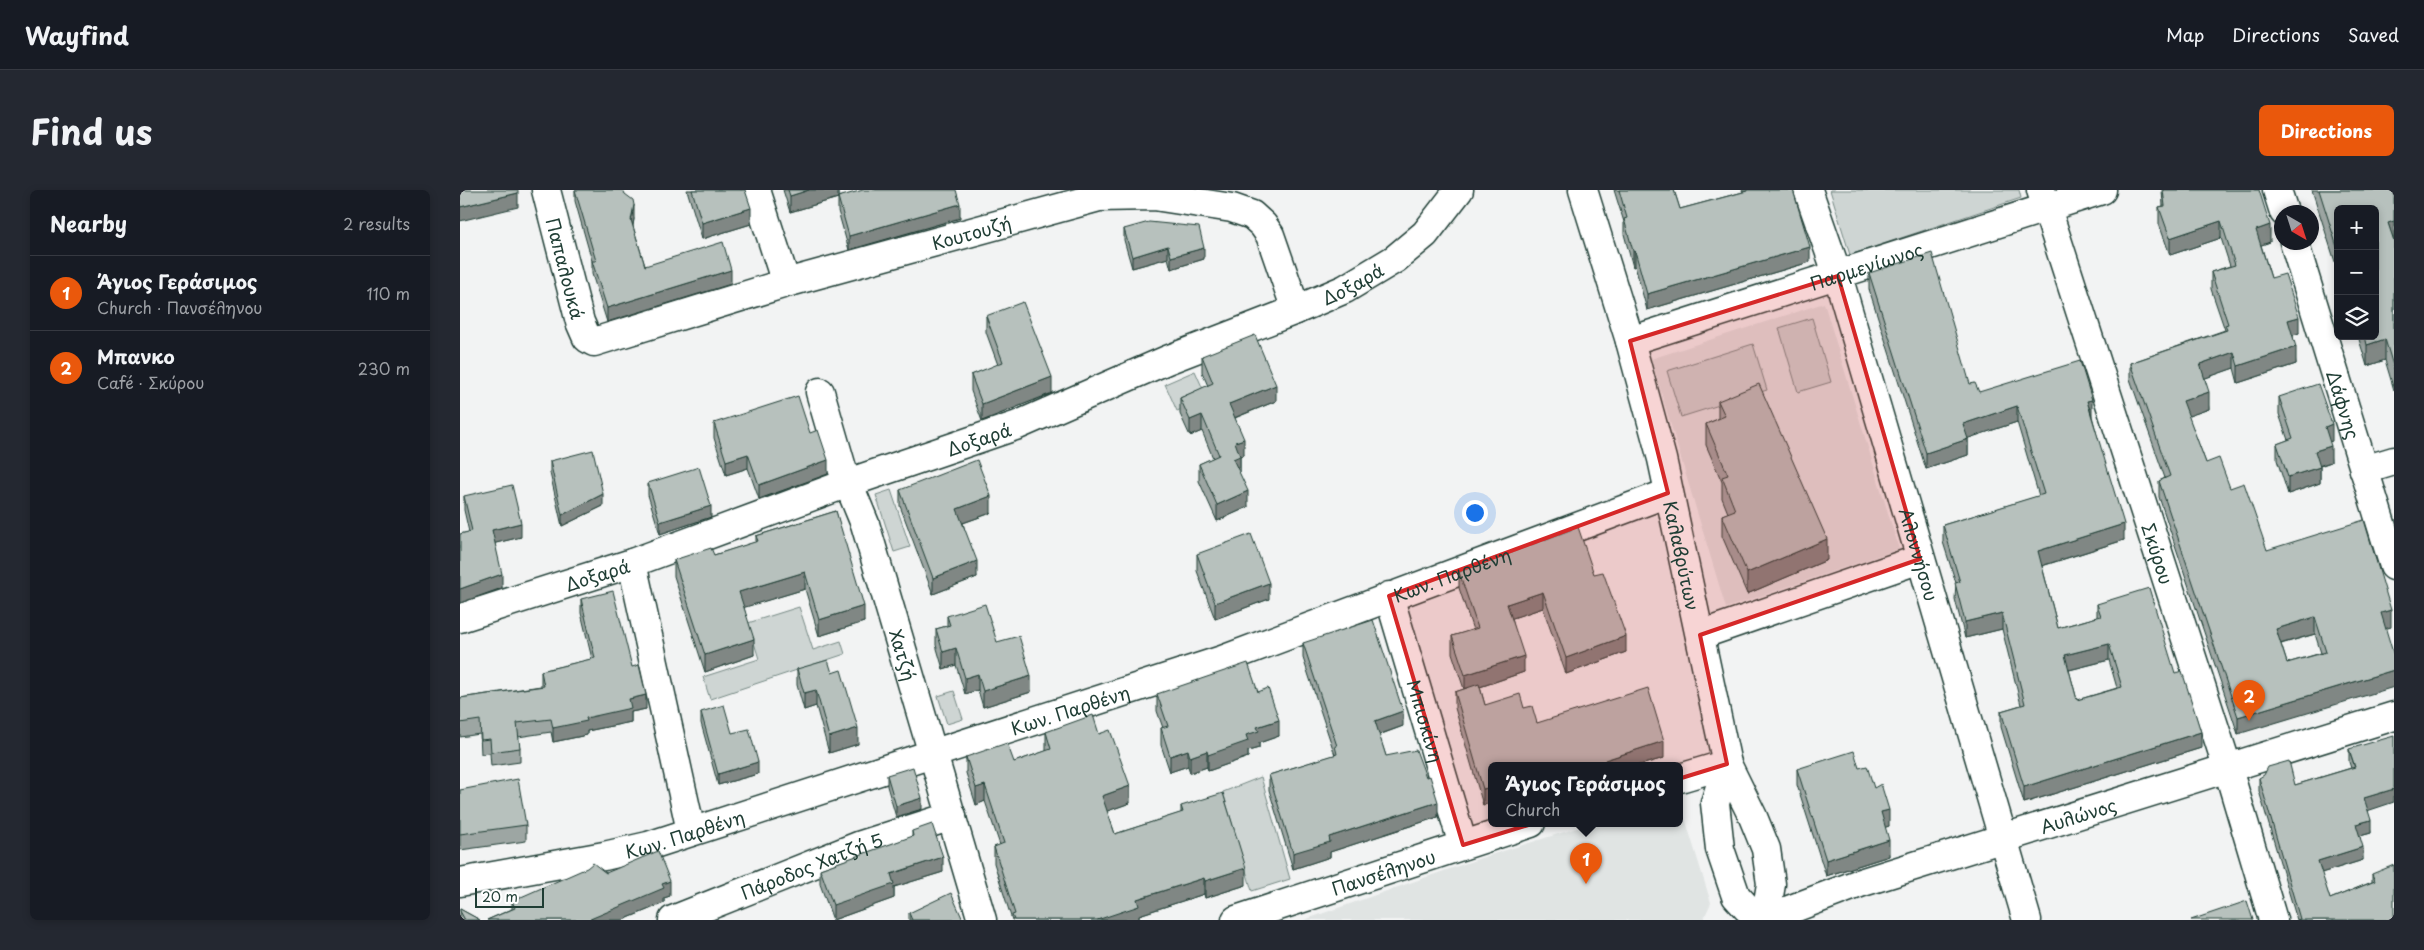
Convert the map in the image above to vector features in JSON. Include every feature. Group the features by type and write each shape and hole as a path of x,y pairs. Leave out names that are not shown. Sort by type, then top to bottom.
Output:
{"street":[{"name":"Παπαλουκά","path":"546,190 580,322 587,338 594,342"},
{"path":"756,190 786,283"},
{"name":"Δοξαρά","path":"460,618 632,563 848,483 1018,426 1167,360 1296,310 1345,289 1395,259 1425,234 1459,190"},
{"name":"Καλαβρύτων","path":"1583,190 1630,341 1662,459 1727,764 1766,848 1771,884 1765,920"},
{"name":"Αλοννήσου","path":"1808,190 1838,276 2027,920"},
{"name":"Παρμενίωνος","path":"1630,341 1838,276 2044,199 2102,190"},
{"path":"2277,190 2282,205"},
{"name":"Κουτουζή","path":"594,342 786,283 1099,197 1154,196 1232,208 1246,212 1258,219 1273,242 1296,310"},
{"name":"Σκύρου","path":"2044,199 2228,769 2273,920"},
{"name":"Δάφνης","path":"2296,250 2394,566"},
{"name":"Χατζή","path":"820,392 848,483 865,524 982,920"},
{"path":"2364,470 2394,461"},
{"name":"Κων. Παρθένη","path":"460,882 632,850 934,753 1222,660 1668,493"},
{"path":"1700,635 1920,558"},
{"path":"632,563 691,831"},
{"name":"Μπισκίνη","path":"1389,596 1463,845"},
{"name":"Αυλώνος","path":"1765,920 1860,884 2394,716"},
{"path":"1683,777 1727,764"},
{"path":"1727,764 1715,803 1720,849 1736,896 1747,908 1765,920"},
{"name":"Πάροδος Χατζή 5","path":"673,920 861,845 952,816"},
{"name":"Πανσέληνου","path":"1236,920 1519,827"}],"highlighted area":[{"path":"1838,276 1920,559 1700,635 1727,764 1463,845 1389,596 1668,493 1630,341"}],"shaded area":[{"path":"1830,190 2019,190 2021,198 1850,255"},
{"path":"1824,303 1899,549 1726,608 1651,359"},
{"path":"1812,318 1831,382 1798,392 1779,328"},
{"path":"1753,344 1767,390 1681,417 1667,371"},
{"path":"1195,371 1207,398 1177,411 1165,384"},
{"path":"891,490 910,547 894,552 876,495"},
{"path":"799,607 813,650 841,641 845,654 710,699 703,677 759,659 748,623"},
{"path":"954,691 963,719 947,724 938,696"},
{"path":"1261,777 1290,879 1252,891 1223,792"},
{"path":"1683,812 1711,903 1703,920 1304,920 1481,858 1580,827 1683,827"}],"building":[{"path":"460,190 518,190 518,193 460,207"},
{"path":"575,190 623,190 633,200 631,220 645,266 723,242 731,270 607,308 592,261 596,261"},
{"path":"692,190 745,190 751,208 702,223"},
{"path":"788,190 809,190 790,196"},
{"path":"863,190 956,190 960,204 849,236 838,197"},
{"path":"1619,190 1674,190 1680,209 1747,190 1793,190 1810,247 1647,294 1624,219 1627,218"},
{"path":"2163,190 2259,190 2270,225 2256,230 2271,278 2285,274 2299,317 2288,320 2296,347 2238,366 2234,352 2200,364 2209,392 2183,401 2206,463 2219,458 2230,488 2244,483 2267,550 2364,520 2391,610 2381,613 2394,656 2394,670 2238,717 2159,481 2170,476 2130,363 2227,330 2225,325 2228,324 2211,272 2235,265 2221,221 2170,238 2159,207 2165,206","holes":["2315,617 2326,652 2287,663 2276,629"]},
{"path":"2319,190 2394,190 2394,221 2388,223 2394,241 2394,369 2385,339 2367,345 2366,340 2379,340 2379,205 2334,205 2334,237"},
{"path":"1149,222 1199,227 1204,248 1171,257 1168,246 1132,257 1124,229"},
{"path":"1932,253 1970,384 1975,383 1979,392 2080,361 2092,400 2087,401 2124,524 2038,551 2058,628 2101,616 2097,604 2149,588 2175,673 2182,671 2201,732 2024,787 2001,711 2025,704 2002,613 1965,622 1955,583 1960,582 1943,525 2044,494 2017,406 1963,424 1968,439 1926,453 1869,273","holes":["2109,644 2122,687 2077,700 2065,655"]},
{"path":"1023,302 1052,377 982,404 971,375 1003,362 986,316"},
{"path":"1255,335 1276,385 1229,404 1244,439 1235,442 1240,456 1233,459 1248,491 1217,505 1199,464 1219,455 1202,415 1190,420 1180,398 1213,383 1202,356"},
{"path":"1759,384 1827,539 1747,573 1722,515 1735,510 1722,477 1728,475 1706,424 1725,416 1718,401"},
{"path":"2318,384 2332,424 2325,427 2331,446 2315,451 2320,467 2288,477 2277,444 2293,438 2279,397"},
{"path":"798,396 810,433 818,430 828,460 759,485 748,454 726,461 714,423"},
{"path":"593,450 603,494 562,515 550,461"},
{"path":"977,460 991,496 957,509 977,561 933,578 900,490"},
{"path":"699,467 711,506 660,522 648,483"},
{"path":"512,485 521,523 492,530 502,574 460,589 460,534 472,531 464,496"},
{"path":"836,511 864,606 819,620 805,572 739,592 754,639 705,655 674,560 711,548 714,555 758,541 756,536"},
{"path":"1578,527 1594,574 1603,572 1626,636 1566,658 1543,592 1507,604 1524,656 1465,675 1452,636 1478,628 1459,572"},
{"path":"1251,534 1269,583 1215,603 1197,554"},
{"path":"613,591 632,667 639,665 646,695 629,699 631,708 586,718 587,721 553,728 551,719 517,723 520,748 491,752 490,739 481,740 480,720 460,723 460,698 544,686 541,671 595,658 581,599"},
{"path":"985,604 997,642 1019,636 1031,676 983,691 978,674 965,678 956,648 943,652 936,629 950,625 947,616"},
{"path":"1373,620 1403,711 1375,721 1386,756 1416,750 1426,777 1430,776 1438,802 1329,837 1330,842 1293,853 1269,775 1337,754 1335,746 1337,746 1303,643"},
{"path":"828,660 832,673 841,670 858,728 829,737 816,690 804,693 797,669"},
{"path":"1248,663 1258,692 1268,688 1279,720 1257,727 1259,731 1246,735 1248,741 1208,755 1207,751 1190,757 1188,750 1170,756 1161,728 1168,726 1157,694"},
{"path":"1479,684 1485,705 1520,694 1524,708 1532,706 1537,723 1648,688 1664,741 1605,760 1606,762 1488,762 1488,788 1483,789 1455,692"},
{"path":"724,705 732,733 749,729 758,762 718,774 701,712"},
{"path":"1093,715 1099,734 1110,730 1130,786 1102,796 1115,834 1183,812 1181,806 1223,793 1246,868 1205,881 1204,878 1137,899 1139,906 1097,920 1014,920 1012,915 1015,914 994,847 1004,843 985,785 976,788 966,757 1007,743 1014,762 1051,749 1046,732"},
{"path":"2394,736 2394,789 2364,798 2371,820 2356,824 2363,847 2318,861 2330,899 2375,881 2372,874 2394,865 2394,920 2297,920 2300,919 2259,778 2264,775 2268,767 2289,761 2295,785 2355,767 2349,749"},
{"path":"1854,751 1859,768 1867,766 1874,788 1881,784 1889,810 1881,812 1889,840 1826,860 1797,769"},
{"path":"913,767 922,798 896,806 887,775"},
{"path":"518,779 526,825 460,834 460,790"},
{"path":"932,824 943,857 891,874 894,884 833,905 820,869 913,836 912,831"},
{"path":"658,851 670,881 662,884 664,888 588,920 487,920 515,908 512,901 587,868 593,863 606,873"},
{"path":"951,893 963,920 912,920 909,913"},
{"path":"2247,901 2253,920 2191,920"},
{"path":"460,909 480,920 465,920"}],"place":[{"name":"Μπανκο","path":"2249,721"},
{"name":"Άγιος Γεράσιμος","path":"1586,884"}]}
